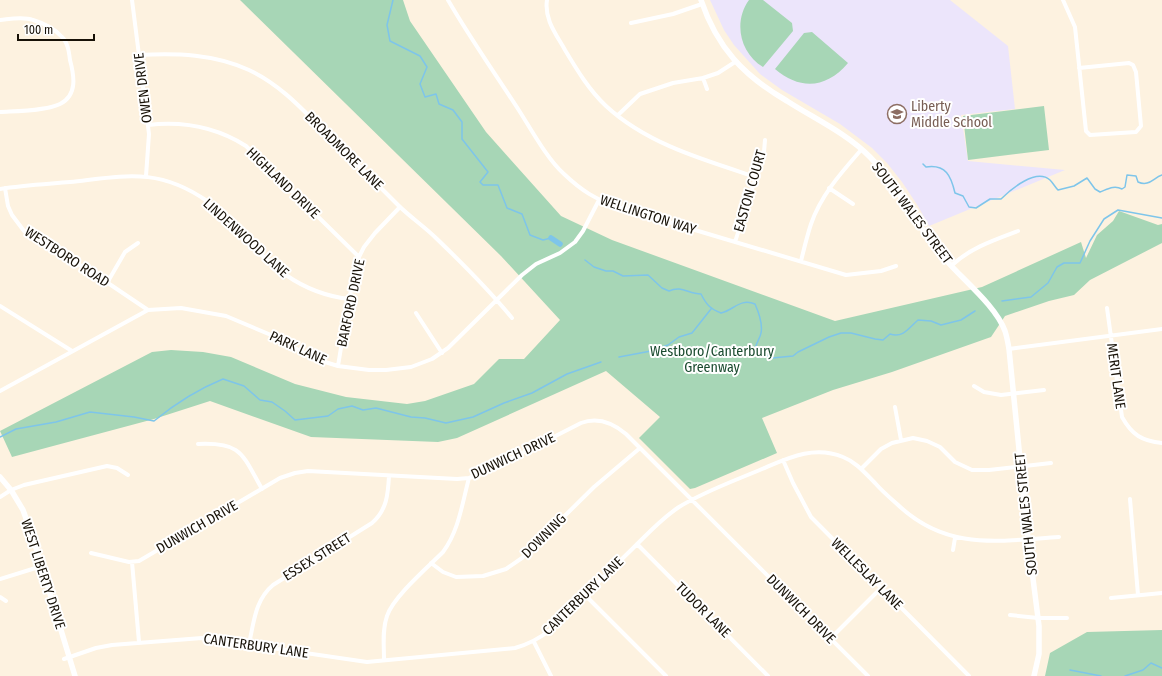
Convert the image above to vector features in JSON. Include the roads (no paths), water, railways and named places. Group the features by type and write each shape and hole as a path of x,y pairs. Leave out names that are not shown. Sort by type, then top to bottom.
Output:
{"street":[{"name":"OWEN DRIVE","path":"132,0 148,125 149,147 146,176"},
{"name":"WELLINGTON WAY","path":"448,0 555,165 562,173 587,194 599,200 846,275 881,271 896,266"},
{"path":"547,0 546,5 549,23 581,76 606,106 631,126 668,146 756,177"},
{"path":"1063,0 1075,27 1079,68 1086,131 1090,135 1136,132 1141,126 1134,65 1129,63 1079,68"},
{"path":"631,23 673,14 701,2"},
{"name":"SOUTH WALES STREET","path":"701,2 716,36 735,62 754,80 787,102 824,122 868,156 891,181 923,232 951,266 993,311 1005,331 1009,349 1028,539 1038,618 1039,654 1034,676"},
{"path":"0,20 22,18 31,19 48,27 61,36 68,47 74,78 71,92 60,104 46,108 0,112"},
{"name":"BROADMORE LANE","path":"139,55 171,54 211,58 233,64 265,78 296,103 400,207 437,239 497,300 512,318"},
{"path":"618,115 640,94 673,83 718,74 735,62"},
{"path":"704,78 707,89"},
{"name":"HIGHLAND DRIVE","path":"148,125 174,123 198,126 225,135 246,146 359,257"},
{"name":"EASTON COURT","path":"735,242 764,152 765,140"},
{"path":"801,261 811,225 820,204 829,188 861,150"},
{"name":"LINDENWOOD LANE","path":"0,189 113,176 146,176 172,182 196,194 216,210 273,266 291,280 316,292 349,299"},
{"name":"WESTBORO ROAD","path":"5,188 8,206 12,215 24,231 107,282 148,310"},
{"path":"829,188 852,204"},
{"name":"PARK LANE","path":"0,391 148,310 181,308 226,316 271,335 318,359 338,366 369,370 403,368 420,364 442,353 522,275 536,264 560,253 575,242 599,200"},
{"name":"BARFORD DRIVE","path":"338,366 349,299 359,257 372,236 400,207"},
{"path":"951,266 961,256 975,248 1018,231"},
{"path":"107,282 125,252 138,243"},
{"path":"0,306 72,351"},
{"name":"MERIT LANE","path":"1107,308 1122,418 1127,427 1140,438 1162,443"},
{"path":"416,313 442,353"},
{"path":"1009,349 1162,329"},
{"path":"974,386 984,392 1002,395 1044,390"},
{"path":"895,407 901,440"},
{"name":"DUNWICH DRIVE","path":"132,562 142,560 280,478 302,472 457,479 469,478 483,473 587,421 600,421 616,427 626,434 868,676"},
{"path":"861,469 881,449 892,443 913,438 927,441 940,447 955,462 972,470 1021,467 1052,463"},
{"path":"198,444 222,444 234,449 244,458 262,489"},
{"name":"DOWNING","path":"431,563 443,572 456,577 483,576 506,569 522,558 594,487 640,448"},
{"name":"CANTERBURY LANE","path":"66,658 96,648 139,642 202,638 359,661 515,648 534,642 550,630 637,544 671,513 693,500 783,460 804,453 825,452 855,463 904,511 928,527 955,538 978,541 1059,537"},
{"name":"WELLESLAY LANE","path":"783,460 811,517 969,676"},
{"path":"0,497 11,490 24,485 107,466 117,468 128,475"},
{"name":"ESSEX STREET","path":"249,644 256,609 262,596 267,590 377,518 387,500 389,476"},
{"name":"WEST LIBERTY DRIVE","path":"0,477 11,490 23,510 42,566 66,658 75,676"},
{"path":"384,659 385,623 389,610 396,599 443,552 455,533 469,478"},
{"path":"1130,499 1138,595"},
{"path":"953,550 955,538"},
{"name":"TUDOR LANE","path":"637,544 768,676"},
{"path":"91,553 132,562 139,642"},
{"path":"0,579 42,566"},
{"path":"830,639 881,588"},
{"path":"1111,598 1162,592"},
{"path":"586,595 666,676"},
{"path":"0,597 6,601"},
{"path":"1010,615 1038,618 1067,618"},
{"path":"534,642 551,676"}],"waterway":[{"path":"393,0 387,25 390,41 420,56 427,67 420,84 425,97 436,94 439,104 453,110 462,122 462,139 488,172 480,182 483,185 498,185 507,208 522,214 530,235 543,240 551,238"},
{"path":"923,164 926,167 938,167 943,169 952,181 955,193 963,196 969,207 976,208 990,199 1001,199 1017,185 1038,176 1050,180 1058,190 1074,186 1087,178 1095,189 1100,192 1114,187 1122,189 1125,187 1127,175 1136,176 1138,182 1142,183 1151,182 1162,175"},
{"path":"1002,301 1031,297 1048,283 1057,267 1064,263 1080,263 1090,241 1104,219 1118,210 1162,218"},
{"path":"551,238 560,244"},
{"path":"585,260 594,267 606,271 613,271 623,276 648,275 662,288 669,291 681,289 696,294 701,294 709,306 721,313 726,312 741,303 745,302 755,304 761,326 755,351 772,358 793,356 798,352 829,337 841,333 851,333 883,340 890,334 902,334 918,320 931,321 941,325 961,320 975,311"},
{"path":"619,357 651,351 668,345 679,337 692,333 711,309"},
{"path":"0,437 16,429 56,422 90,412 154,421 187,397 223,379 244,386 260,400 272,402 295,420 328,416 338,409 352,406 363,410 376,408 411,417 425,418 446,423 473,417 504,403 532,393 567,374 601,362"},
{"path":"1125,676 1143,670 1151,663 1162,668"},
{"path":"1070,670 1101,676"}],"place":[{"name":"Liberty Middle School","path":"897,114"}],"park label":[{"name":"Westboro/Canterbury Greenway","path":"712,360"}]}
